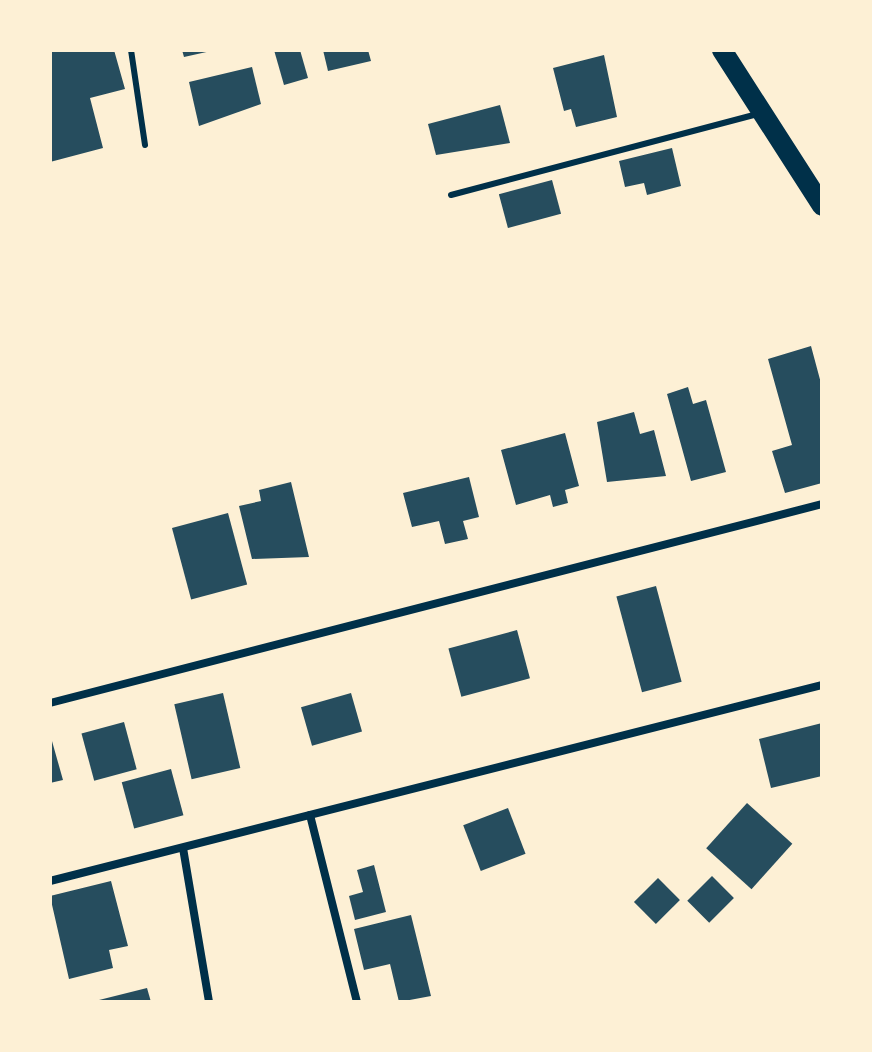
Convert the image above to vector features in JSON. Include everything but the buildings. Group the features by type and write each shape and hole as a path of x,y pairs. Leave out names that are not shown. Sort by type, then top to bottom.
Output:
{"main road":[{"path":"722,50 822,206"}],"street":[{"path":"50,703 822,504"},
{"path":"50,881 822,685"},
{"path":"310,815 357,1002"},
{"path":"183,848 209,1002"}],"lane":[{"path":"131,50 145,145"},
{"path":"451,195 762,112"}]}
